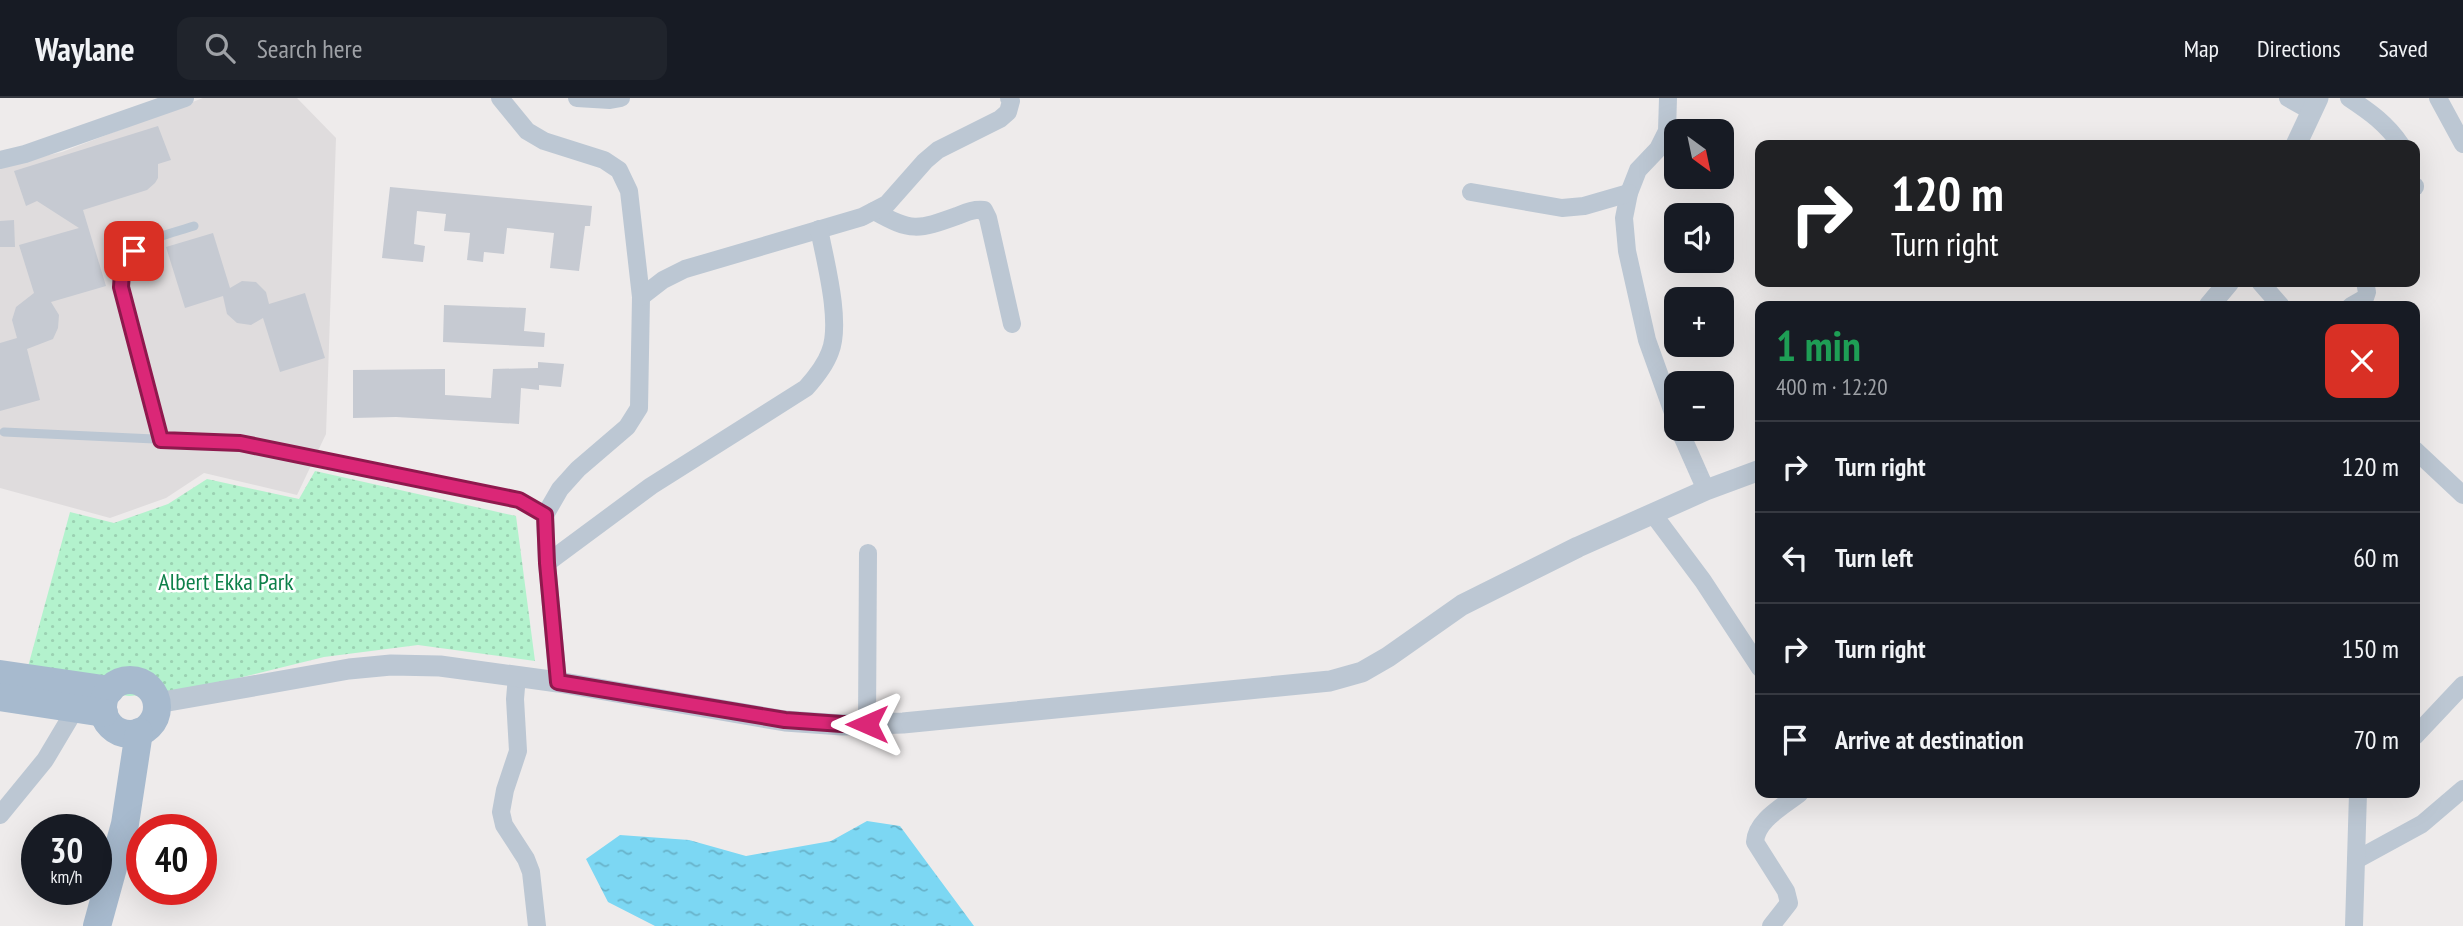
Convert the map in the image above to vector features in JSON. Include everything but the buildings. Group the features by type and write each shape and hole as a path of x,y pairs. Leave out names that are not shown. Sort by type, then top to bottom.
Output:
{"main road":[{"path":"0,674 107,702"},
{"path":"0,697 76,708 107,702 125,681 142,683 154,695 157,703 155,718 139,732 130,734 113,728 107,702"},
{"path":"97,926 125,824 139,732"}],"street":[{"path":"0,160 25,154 185,98"},
{"path":"500,98 506,98"},
{"path":"500,98 527,131 544,141 604,160 619,170 629,191 641,297 639,408 627,427 569,479 545,515 558,682"},
{"path":"577,98 621,98"},
{"path":"641,297 663,280 685,269 862,217 887,204 938,150 1000,119 1008,112 1011,101 1009,98"},
{"path":"1664,387 1647,340 1627,251 1624,218 1629,193 1638,170 1658,149 1667,131 1668,98"},
{"path":"2288,98 2315,105 2298,140"},
{"path":"2349,98 2375,115 2397,140"},
{"path":"2438,98 2463,144"},
{"path":"1471,192 1562,208 1584,206 1629,193"},
{"path":"874,211 900,226 916,228 931,226 976,209 984,210 1012,324"},
{"path":"547,563 651,486 787,401 812,381 831,351 833,335 832,303 819,229"},
{"path":"2213,301 2225,287"},
{"path":"2264,287 2277,301"},
{"path":"1684,441 1706,491"},
{"path":"2420,455 2463,495"},
{"path":"157,703 349,669 391,665 440,666 558,682 785,720 867,724 1330,681 1362,672 1388,657 1462,604 1578,547 1755,472"},
{"path":"1653,514 1703,580 1755,660"},
{"path":"867,724 868,553"},
{"path":"517,676 515,699 518,751 501,812 504,825 531,872 537,926"},
{"path":"2420,731 2463,685"},
{"path":"0,815 45,760 76,708"},
{"path":"2356,860 2422,824 2463,789"},
{"path":"1771,926 1789,903 1786,891 1755,842 1755,832 1794,798"},
{"path":"2354,926 2358,798"}],"lane":[{"path":"161,440 121,287 122,272 134,251 146,242 194,226"},
{"path":"4,432 240,443 519,500 545,515"}],"shaded area":[{"path":"203,98 297,98 336,138 326,434 297,495 204,473 166,498 110,518 0,488 0,166 62,152"}],"green space":[{"name":"Albert Ekka Park","path":"315,471 516,516 535,661 418,645 324,657 182,692 129,696 75,689 26,674 70,512 114,523 168,504 207,479 299,499"}],"water":[{"path":"867,821 900,826 974,926 655,926 608,902 586,859 620,835 689,840 746,856 831,841"}],"route":[{"path":"134,251 122,272 121,287 161,440 240,443 519,500 545,515 558,682 785,720 867,724"}]}
